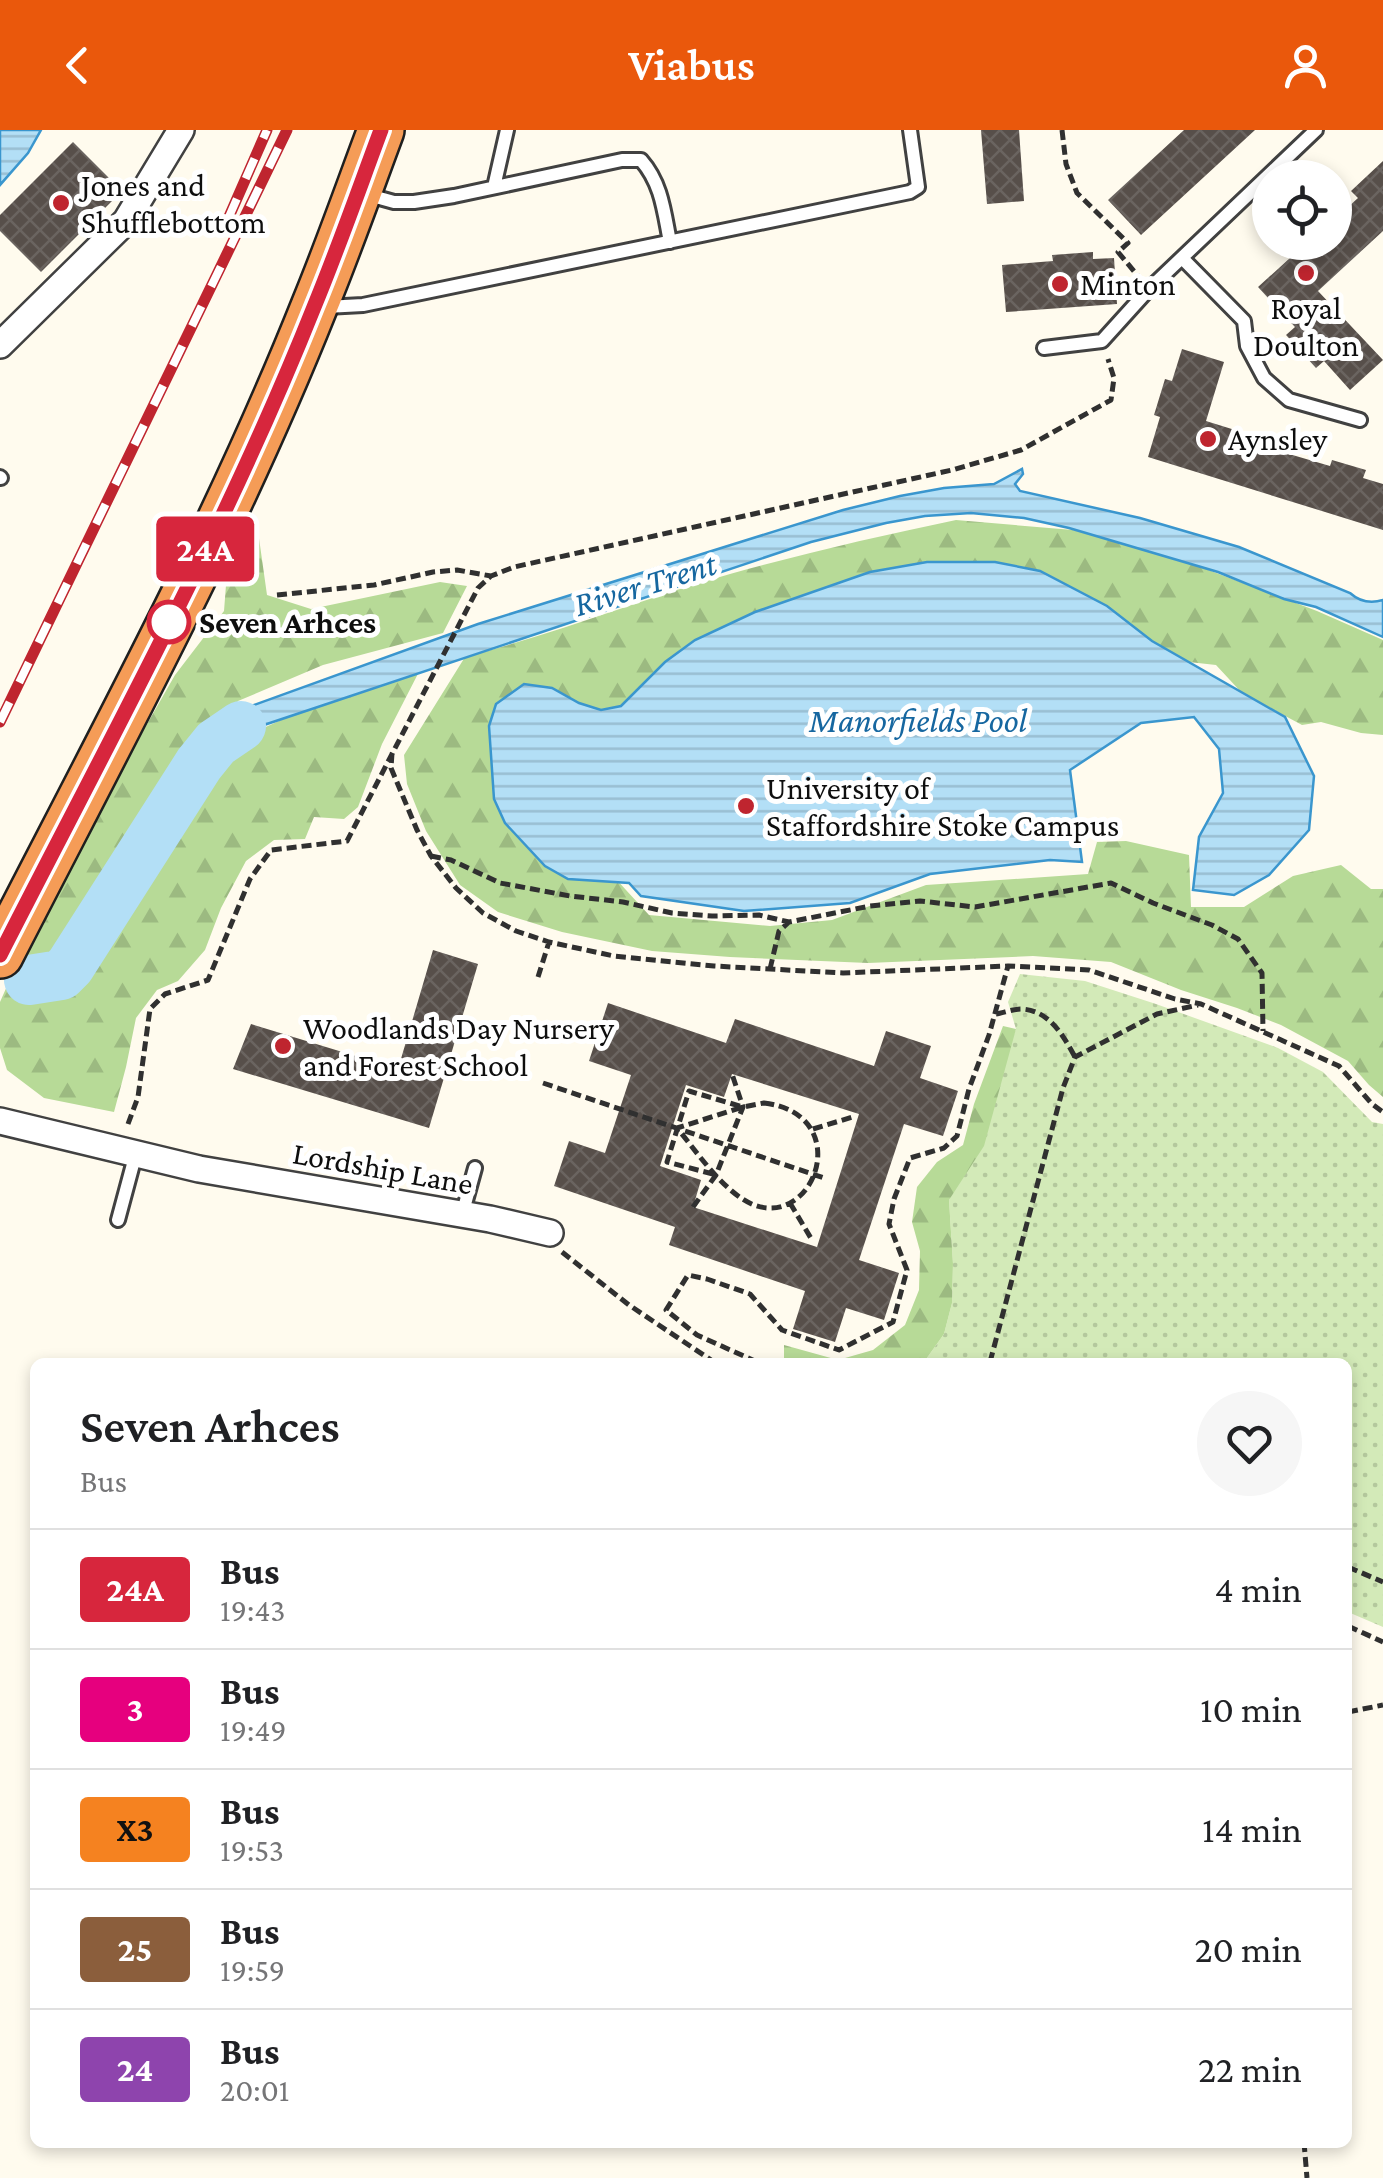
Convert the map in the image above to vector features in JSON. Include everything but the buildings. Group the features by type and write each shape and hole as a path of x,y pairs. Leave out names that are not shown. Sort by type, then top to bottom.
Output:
{"highway":[{"path":"0,955 181,600 243,468 314,308 381,130"}],"street":[{"path":"0,345 126,221 180,130"},
{"name":"Lordship Lane","path":"0,1121 199,1169 550,1233"}],"lane":[{"path":"494,186 508,130"},
{"path":"314,308 363,304 910,192 918,186 910,130"},
{"path":"1044,348 1102,342 1149,289 1316,130"},
{"path":"358,192 394,202 414,202 622,160 641,160 658,186 670,242"},
{"path":"1183,259 1244,321 1247,346 1264,378 1289,400 1360,420"},
{"path":"118,1220 127,1151"},
{"path":"462,1215 476,1168"}],"path":[{"path":"1062,130 1066,164 1077,193 1128,243 1118,252 1149,289"},
{"path":"127,1151 150,1009 165,994 208,980 250,880 271,850 347,842 478,588 491,576 514,566 952,470 1021,450 1111,400 1114,378 1102,342"},
{"path":"277,595 374,585 433,572 457,570 491,576"},
{"path":"392,750 391,768 431,856 456,888 483,912 516,931 614,956 714,966 843,973 1008,966 1088,970 1201,1004 1339,1066 1383,1112"},
{"path":"431,856 500,882 570,896 672,912 759,916 789,922 920,901 976,907 1111,883 1238,939 1262,973 1263,1031"},
{"path":"770,969 779,931 789,922"},
{"path":"538,977 549,942"},
{"path":"748,1358 697,1334 666,1310 688,1275 750,1294 782,1330 839,1350 893,1322 906,1270 889,1224 894,1200 910,1158 944,1148 956,1136 1008,966"},
{"path":"991,1358 1074,1057 1156,1014 1201,1004"},
{"path":"995,1014 1020,1009 1039,1014 1060,1030 1074,1057"},
{"path":"693,1207 716,1175 743,1107 732,1074"},
{"path":"544,1083 827,1179"},
{"path":"716,1175 667,1162 689,1091 743,1107"},
{"path":"784,1105 801,1115 813,1129 815,1175 806,1192 790,1203 756,1206 716,1175 677,1128 743,1107 784,1105"},
{"path":"813,1129 856,1116"},
{"path":"790,1203 812,1240"},
{"path":"550,1233 556,1246 598,1283 708,1358"},
{"path":"1352,1569 1383,1582"},
{"path":"1352,1628 1383,1642"},
{"path":"1352,1711 1383,1705"},
{"path":"1304,2148 1307,2178"}],"green space":[{"path":"956,520 1073,530 1174,557 1383,640 1383,735 1321,722 1302,725 1241,692 1216,665 1180,661 569,828 649,915 770,926 832,920 926,885 1088,874 1097,842 1126,841 1189,855 1191,907 1244,907 1293,876 1341,865 1371,889 1383,889 1383,1097 1348,1061 1281,1025 1111,962 1033,956 868,963 652,951 562,932 498,912 460,885 426,831 407,784 404,755 465,657 730,574"},
{"path":"257,524 267,595 311,609 440,582 467,586 443,633 323,665 238,701 96,917 51,964 37,968 29,980 39,993 61,993 79,977 180,817 226,755 248,735 423,664 382,744 358,807 344,819 314,817 305,839 274,840 246,861 221,908 205,950 178,981 157,990 136,1018 114,1112 44,1098 7,1070 0,1048 0,1002 23,950 175,675 224,611 227,572 237,535"},
{"path":"1020,974 1085,981 1156,1004 1278,1048 1323,1072 1372,1122 1383,1124 1383,1627 1352,1614 1352,1358 927,1358 944,1334 952,1303 949,1200 1016,1029 1008,1002"},
{"path":"1003,1026 1016,1029 984,1146 949,1200 952,1303 944,1334 927,1358 845,1358 873,1350 905,1325 919,1290 920,1251 912,1222 917,1187 937,1162 963,1145"},
{"path":"784,1345 831,1358 784,1358"}],"water":[{"path":"0,130 41,130 28,153 0,185"},
{"path":"1022,469 1023,474 1015,484 1020,491 1140,518 1239,547 1361,600 1383,600 1383,637 1316,607 1284,599 1218,572 1069,528 1024,518 971,513 925,516 811,542 261,726 232,748 209,775 176,770 205,735 243,709 478,624 843,510 944,488 994,484"},
{"name":"Manorfields Pool","path":"927,562 995,562 1040,571 1107,606 1152,641 1285,717 1314,776 1309,830 1269,875 1234,895 1193,890 1199,837 1223,793 1219,749 1194,717 1141,723 1070,770 1082,862 1050,860 930,874 850,903 744,911 641,896 629,883 568,879 545,866 505,823 494,799 489,726 496,704 524,684 552,688 601,710 621,706 665,662 695,640 755,612 870,572"}],"waterway":[{"name":"River Trent","path":"29,980 61,975 70,966 199,764 216,743 241,726"}],"railway":[{"path":"228,219 267,130"},
{"path":"0,722 287,130"}],"bus line":[{"name":"24A","path":"0,955 236,485 314,308 381,130"}],"place":[{"name":"Jones and Shufflebottom","path":"61,203"},
{"name":"Royal Doulton","path":"1306,273"},
{"name":"Minton","path":"1060,284"},
{"name":"Aynsley","path":"1208,439"},
{"name":"Seven Arhces","path":"169,622"},
{"name":"University of Staffordshire Stoke Campus","path":"746,806"},
{"name":"Woodlands Day Nursery and Forest School","path":"283,1046"}]}
